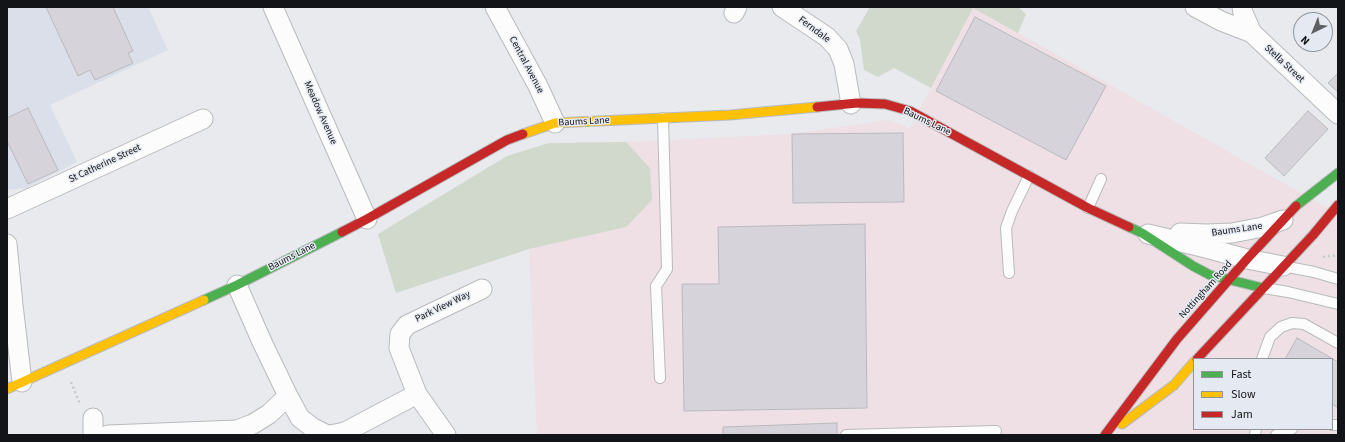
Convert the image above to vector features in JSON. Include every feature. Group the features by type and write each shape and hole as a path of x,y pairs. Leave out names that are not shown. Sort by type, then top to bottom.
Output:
{"main road":[{"name":"Baums Lane","path":"15,385 237,285 367,219 507,140 555,123 730,115 851,104 885,104 910,111 1088,208 1142,233 1193,266 1210,275 1263,288"},
{"name":"Nottingham Road","path":"1106,435 1177,339 1247,259 1292,210 1338,173"},
{"path":"1198,358 1338,205"},
{"name":"Nottingham Road","path":"1106,435 1174,385 1193,363"}],"street":[{"name":"Meadow Avenue","path":"273,7 367,219"},
{"name":"Central Avenue","path":"495,7 538,86 555,123"},
{"name":"Ferndale","path":"782,7 827,37 838,49 844,64 851,104"},
{"path":"1195,7 1220,21 1252,33"},
{"name":"Stella Street","path":"1242,7 1243,13 1252,33 1338,114"},
{"name":"St Catherine Street","path":"7,209 203,119"},
{"name":"Baums Lane","path":"1142,233 1232,233 1263,227 1283,220"},
{"name":"Baums Lane","path":"1142,233 1247,259 1283,266"},
{"path":"7,244 13,305 15,385"},
{"path":"237,285 288,396 300,418 313,428 329,435 345,432 417,394"},
{"name":"Park View Way","path":"446,435 417,394 399,348 400,334 407,325 482,289"},
{"path":"108,435 237,430 253,424 269,414 288,396"}],"lane":[{"path":"660,378 656,286 668,269 663,118"},
{"path":"1009,273 1006,228 1012,211 1029,176"},
{"path":"1088,208 1101,179"},
{"path":"1283,266 1314,272 1338,279"},
{"path":"1263,288 1288,292 1338,304"},
{"path":"1262,358 1270,337 1281,327 1292,323 1304,324 1338,343"},
{"path":"1276,435 1285,430"},
{"path":"846,435 996,431"}],"path":[{"path":"1320,257 1338,255"},
{"path":"63,363 83,411 93,427"}],"shaded area":[{"path":"7,7 148,7 168,50 50,105 77,162 26,188 7,190"},
{"path":"870,7 1018,7 1026,14 1018,33 973,8 931,88 894,68 878,77 864,70 860,40 856,31"},
{"path":"973,7 1338,214 1338,435 537,435 529,249 626,227 650,168 626,142 792,134 888,120 910,128"},
{"path":"626,142 650,168 652,200 626,227 529,249 396,293 378,234 507,156 549,143"}],"building":[{"path":"46,7 113,7 133,51 128,53 133,63 95,80 90,70 78,76"},
{"path":"975,17 1106,86 1066,160 936,91"},
{"path":"1338,73 1338,92 1328,83"},
{"path":"28,108 58,170 28,184 7,141 7,118"},
{"path":"1308,111 1328,129 1284,176 1265,158"},
{"path":"903,133 904,202 793,203 792,134"},
{"path":"865,224 867,408 684,411 682,284 719,284 718,227"},
{"path":"1297,338 1331,358 1286,358"},
{"path":"1333,359 1338,362 1338,408 1333,405"},
{"path":"837,423 837,435 723,435 723,427"}],"traffic: fast":[{"path":"1296,206 1338,173"},
{"path":"1129,227 1142,233 1193,266 1210,275 1263,288"},
{"path":"204,300 342,232"}],"traffic: slow":[{"path":"523,134 555,123 730,115 817,107"},
{"path":"7,389 204,300"},
{"path":"1122,424 1174,385 1193,363"}],"traffic: jam":[{"path":"817,107 857,103 885,104 910,111 1088,208 1129,227"},
{"path":"342,232 507,140 523,134"},
{"path":"1198,358 1313,235 1338,205"},
{"path":"1105,435 1177,339 1296,206"}]}
